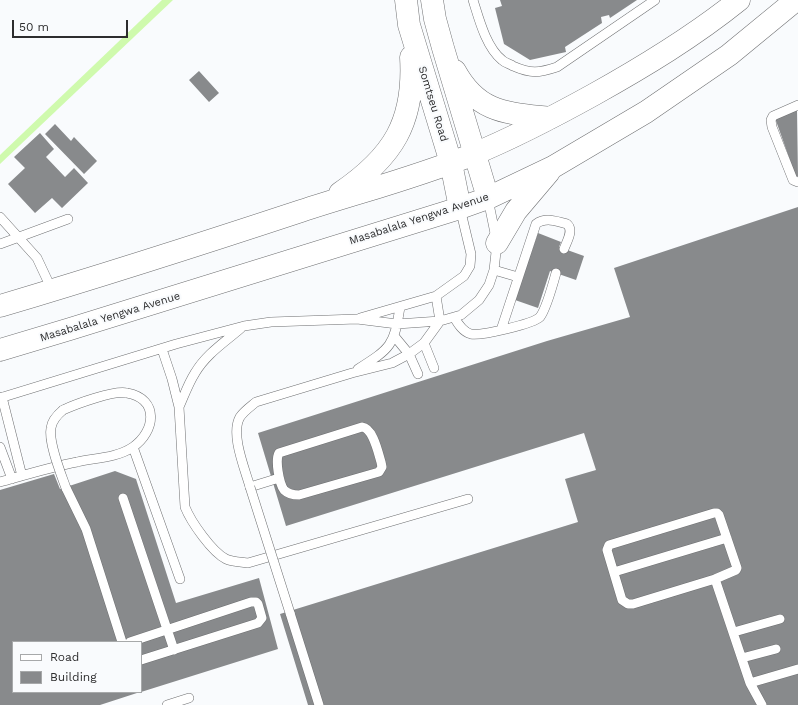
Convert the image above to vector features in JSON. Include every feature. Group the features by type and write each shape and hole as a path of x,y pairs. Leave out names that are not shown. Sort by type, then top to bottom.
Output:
{"main road":[{"name":"Somtseu Road","path":"406,0 409,25 451,163 460,208"},
{"path":"0,306 384,186 451,163 550,118 637,70 695,34 739,0"},
{"name":"Masabalala Yengwa Avenue","path":"0,350 460,208 488,198 553,167 646,112 722,60 796,0"},
{"path":"434,10 455,70 461,82 477,98 493,109 504,112 550,118"},
{"path":"434,10 442,48 488,198"},
{"path":"324,204 358,181 371,169 387,152 399,134 407,112 411,87 409,25"},
{"path":"496,243 516,211 553,167"}],"lane":[{"path":"473,0 489,44 502,61 526,72 543,72 557,67 655,0"},
{"path":"798,105 773,116 771,120 772,127 793,180 798,182"},
{"path":"22,476 1,397 244,326 270,322 357,319 397,324 440,321 461,315 479,300 489,285 494,270 496,243 488,198"},
{"path":"357,319 436,296 464,276 470,266 471,254 460,208"},
{"path":"0,217 37,258 52,290"},
{"path":"0,244 68,219"},
{"path":"501,330 534,228 540,221 545,220 563,222 570,226 571,230 564,249"},
{"path":"494,270 518,277"},
{"path":"454,317 460,327 470,334 478,335 490,334 535,321 542,313 556,273"},
{"path":"319,705 237,444 239,419 246,410 256,402 352,373 381,366 409,354 424,343 440,321 436,296"},
{"path":"352,373 378,357 387,349 394,337 400,306"},
{"path":"179,407 194,373 212,352 244,326"},
{"path":"394,337 409,354 418,374"},
{"path":"424,343 434,368"},
{"path":"162,349 172,378 179,407 186,507 189,518 220,555 228,560 248,563 468,499"},
{"path":"0,482 12,479 22,476 75,462 122,453 133,447 147,431 150,424 150,411 142,399 127,393 119,392 75,404 57,415 50,428 51,441 66,488 86,529 122,641"},
{"path":"362,427 366,427 371,432 382,467 379,472 294,495 284,490 280,478 276,460 279,453 362,427"},
{"path":"133,447 180,579"},
{"path":"0,448 12,479"},
{"path":"250,487 280,478"},
{"path":"123,498 174,650"},
{"path":"714,513 718,514 737,569 734,572 715,579 628,604 622,600 614,572 607,550 611,544 714,513"},
{"path":"614,572 727,538"},
{"path":"715,579 750,683 762,705"},
{"path":"133,641 251,602 256,602 258,604 262,618 258,623 142,660"},
{"path":"734,632 780,619"},
{"path":"742,658 776,649"},
{"path":"750,683 798,669"},
{"path":"167,705 189,698"}],"green space":[{"path":"162,0 173,0 0,164 0,155"}],"building":[{"path":"500,0 637,0 610,18 609,15 601,17 602,23 565,47 566,52 530,60 504,44 495,8 502,6"},
{"path":"199,71 219,93 209,102 189,80"},
{"path":"797,110 798,176 796,177 775,118"},
{"path":"55,124 71,141 74,137 97,161 84,174 45,134"},
{"path":"40,133 54,149 46,157 65,177 74,168 88,183 62,208 52,198 35,213 8,184 25,168 14,157"},
{"path":"798,207 798,705 308,705 280,614 578,522 565,479 596,470 584,433 286,526 258,433 547,341 630,317 614,268"},
{"path":"538,233 561,242 559,247 584,256 576,280 550,271 538,308 515,300"},
{"path":"115,471 136,479 176,603 259,578 278,649 142,692 142,641 12,641 12,693 137,693 100,705 0,705 0,490 54,474 60,489"}]}
